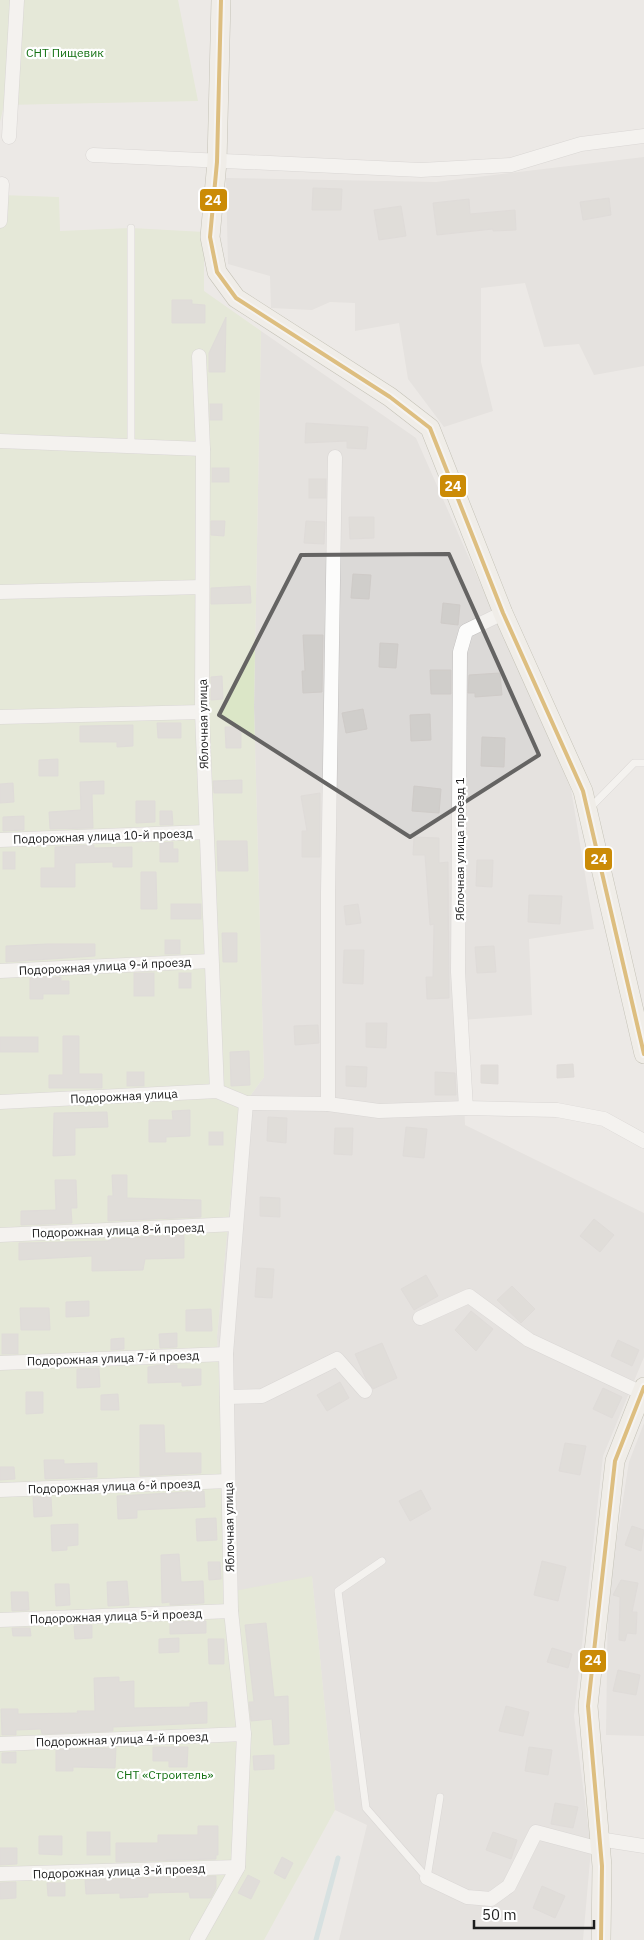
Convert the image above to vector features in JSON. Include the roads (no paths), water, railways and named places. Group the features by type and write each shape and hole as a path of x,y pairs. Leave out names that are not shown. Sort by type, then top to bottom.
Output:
{"street":[{"path":"9,137 17,0"},
{"path":"221,0 216,162 210,237 217,272 236,298 390,397 430,428 503,614 583,790 644,1054"},
{"path":"93,155 421,170 511,165 581,144 644,136"},
{"path":"0,221 2,184"},
{"name":"Яблочная улица","path":"199,356 203,448 202,712 216,1091"},
{"path":"0,441 203,448"},
{"path":"328,1104 328,892 335,457"},
{"path":"0,592 202,587"},
{"name":"Яблочная улица проезд 1","path":"466,1108 458,972 460,652 466,631 503,614"},
{"path":"0,717 202,712"},
{"name":"Подорожная улица 10-й проезд","path":"0,840 206,832"},
{"name":"Подорожная улица 9-й проезд","path":"0,971 211,961"},
{"name":"Подорожная улица","path":"0,1102 216,1091 246,1103"},
{"path":"246,1103 328,1104 379,1111 466,1108 557,1110 604,1119 644,1141"},
{"name":"Яблочная улица","path":"197,1940 238,1867 244,1734 231,1611 226,1354 246,1103"},
{"name":"Подорожная улица 8-й проезд","path":"0,1235 236,1224"},
{"path":"420,1318 469,1296 530,1340 643,1390 615,1461 588,1706 600,1844 601,1940"},
{"name":"Подорожная улица 7-й проезд","path":"0,1363 226,1354"},
{"path":"226,1397 262,1396 337,1359 365,1391"},
{"name":"Подорожная улица 6-й проезд","path":"0,1490 228,1481"},
{"name":"Подорожная улица 5-й проезд","path":"0,1620 231,1611"},
{"name":"Подорожная улица 4-й проезд","path":"0,1744 244,1734"},
{"path":"427,1878 467,1897 491,1899 509,1886 536,1832 600,1844 644,1846"},
{"name":"Подорожная улица 3-й проезд","path":"0,1874 238,1867"}],"lane":[{"path":"131,228 131,446"},
{"path":"588,810 634,763 644,763"},
{"path":"382,1562 338,1591 366,1808 427,1878"},
{"path":"427,1878 440,1797"}],"waterway":[{"path":"316,1940 338,1858"}],"park label":[{"name":"СНТ Пищевик","path":"65,52"},
{"name":"СНТ «Строитель»","path":"165,1774"}]}
